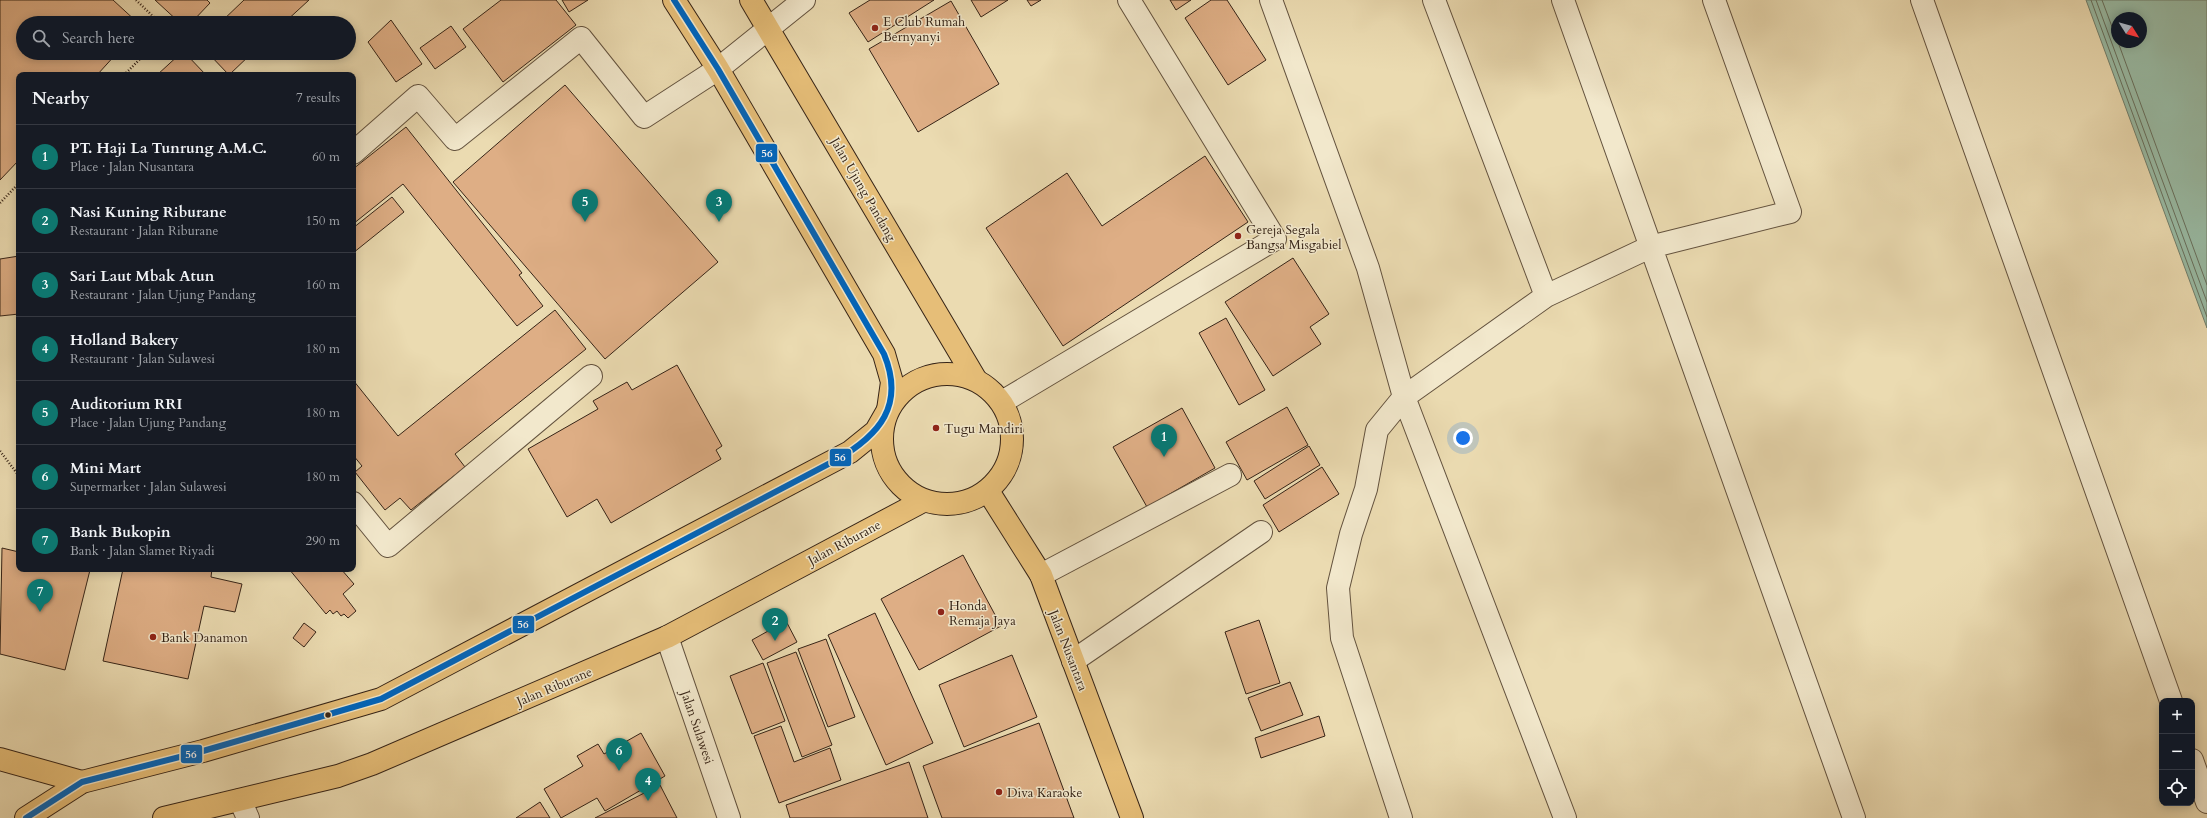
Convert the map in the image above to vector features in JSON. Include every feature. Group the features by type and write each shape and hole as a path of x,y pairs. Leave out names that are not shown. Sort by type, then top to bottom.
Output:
{"main road":[{"path":"26,818 82,782 203,751 381,699 850,452 876,431 888,410 900,394 923,378 950,373 976,380 1002,402 1010,418 1013,434 1009,456 1002,476 988,491 966,502 944,505 923,501 899,485 884,460 881,435 888,410 892,382 884,354 718,70 674,0"},
{"name":"Jalan Ujung Pandang","path":"751,0 770,29 976,380"},
{"name":"Jalan Nusantara","path":"988,491 1040,575 1132,818"},
{"name":"Jalan Riburane","path":"164,818 244,809 372,764 667,637 923,501"},
{"path":"0,759 82,782"}],"street":[{"path":"356,150 418,96 455,139 580,38 644,117 718,70 804,0"},
{"path":"1002,402 1274,239 1129,0"},
{"path":"1271,0 1368,268 1404,397 1565,818"},
{"path":"1434,0 1546,296"},
{"path":"1563,0 1854,818"},
{"path":"1401,818 1342,638 1338,588 1351,534 1366,490 1377,430 1404,397 1546,296 1650,247 1790,212 1714,0"},
{"path":"1922,0 2170,698"},
{"path":"356,507 388,546 591,376"},
{"path":"1040,575 1230,475"},
{"path":"1073,661 1261,532"},
{"name":"Jalan Sulawesi","path":"667,637 729,818"},
{"path":"2195,768 2207,802"}],"path":[{"path":"136,0 153,16"},
{"path":"127,72 139,60"},
{"path":"0,203 16,186"},
{"path":"0,451 16,472"}],"water":[{"path":"2086,0 2207,0 2207,328"}],"building":[{"path":"0,0 113,0 130,16 16,16 16,60 111,60 100,72 16,72 16,163 0,180"},
{"path":"155,0 207,0 210,3 198,16 172,16"},
{"path":"244,0 309,0 292,16 227,16"},
{"path":"501,0 556,0 576,25 503,82 463,29"},
{"path":"562,0 588,0 569,12"},
{"name":"E Club Rumah Bernyanyi","path":"870,0 934,0 868,42 849,13"},
{"path":"971,0 1008,0 981,17"},
{"path":"1027,0 1041,0 1031,6"},
{"path":"1170,0 1191,0 1176,10"},
{"path":"1211,0 1227,0 1266,60 1228,85 1185,18"},
{"path":"951,1 999,84 918,132 869,49"},
{"path":"391,20 422,64 396,82 368,42"},
{"path":"451,26 466,47 435,69 420,48"},
{"path":"173,60 192,60 203,72 160,72"},
{"path":"215,60 245,60 232,72 226,72"},
{"path":"565,85 718,262 605,359 453,182"},
{"path":"406,127 522,273 519,275 543,306 517,326 403,184 356,222 356,167"},
{"path":"1205,156 1248,222 1063,346 986,228 1067,173 1102,226"},
{"path":"392,197 404,212 356,251 356,226"},
{"path":"16,256 16,314 0,316 0,259"},
{"path":"1293,258 1329,314 1310,327 1321,344 1273,376 1225,302"},
{"path":"555,310 586,349 455,454 465,467 411,510 400,498 385,510 356,473 356,471 362,466 356,459 356,384 398,436"},
{"path":"1226,318 1265,390 1239,405 1199,333"},
{"path":"677,365 722,446 716,450 721,459 611,523 597,499 567,517 528,449 598,409 593,401 627,382 632,390"},
{"path":"1287,407 1308,445 1247,480 1226,442"},
{"path":"1182,408 1215,468 1147,507 1113,447"},
{"path":"1309,446 1320,465 1265,499 1254,481"},
{"path":"1322,467 1339,494 1279,532 1263,505"},
{"path":"2,548 16,551 16,572 90,572 65,670 0,654"},
{"name":"Honda Remaja Jaya","path":"963,555 1001,626 919,670 881,599"},
{"name":"Bank Danamon","path":"122,572 212,572 211,577 242,584 235,612 204,606 188,679 103,661"},
{"path":"291,572 344,572 354,584 343,594 356,611 348,618 344,614 341,616 337,611 333,614 330,610 326,614"},
{"path":"875,613 933,743 886,765 828,635"},
{"path":"1259,620 1280,683 1246,694 1225,632"},
{"path":"786,621 797,642 763,660 752,640"},
{"path":"304,623 316,632 304,647 293,638"},
{"path":"826,639 855,717 828,727 798,649"},
{"path":"796,652 832,745 802,757 767,663"},
{"path":"1012,655 1037,717 964,747 939,685"},
{"path":"763,663 785,721 752,734 730,676"},
{"path":"1290,682 1303,715 1261,731 1248,698"},
{"path":"1319,716 1325,736 1261,758 1255,738"},
{"name":"Diva Karaoke","path":"1039,723 1074,818 942,818 923,766"},
{"path":"781,726 794,762 830,748 841,780 779,803 754,736"},
{"path":"641,733 665,776 605,811 597,798 561,818 544,789 583,766 577,756 598,744 604,754"},
{"path":"909,762 928,818 790,818 786,805"},
{"path":"660,785 677,818 595,818"},
{"path":"540,802 550,818 516,818"}],"transit line":[{"name":"56","path":"26,818 82,782 203,751 381,699 836,460 865,440 876,429 884,417 890,403 892,389 890,372 884,354 718,69 674,0"}],"place":[{"name":"E Club Rumah Bernyanyi","path":"875,28"},
{"name":"Auditorium RRI","path":"585,222"},
{"name":"Sari Laut Mbak Atun","path":"719,222"},
{"name":"Gereja Segala Bangsa Misgabiel","path":"1238,236"},
{"name":"Tugu Mandiri","path":"936,428"},
{"name":"PT. Haji La Tunrung A.M.C.","path":"1164,457"},
{"name":"Bank Bukopin","path":"40,612"},
{"name":"Honda Remaja Jaya","path":"941,612"},
{"name":"Bank Danamon","path":"153,637"},
{"name":"Nasi Kuning Riburane","path":"775,641"},
{"name":"Mini Mart","path":"619,771"},
{"name":"Diva Karaoke","path":"999,792"},
{"name":"Holland Bakery","path":"648,801"}]}
